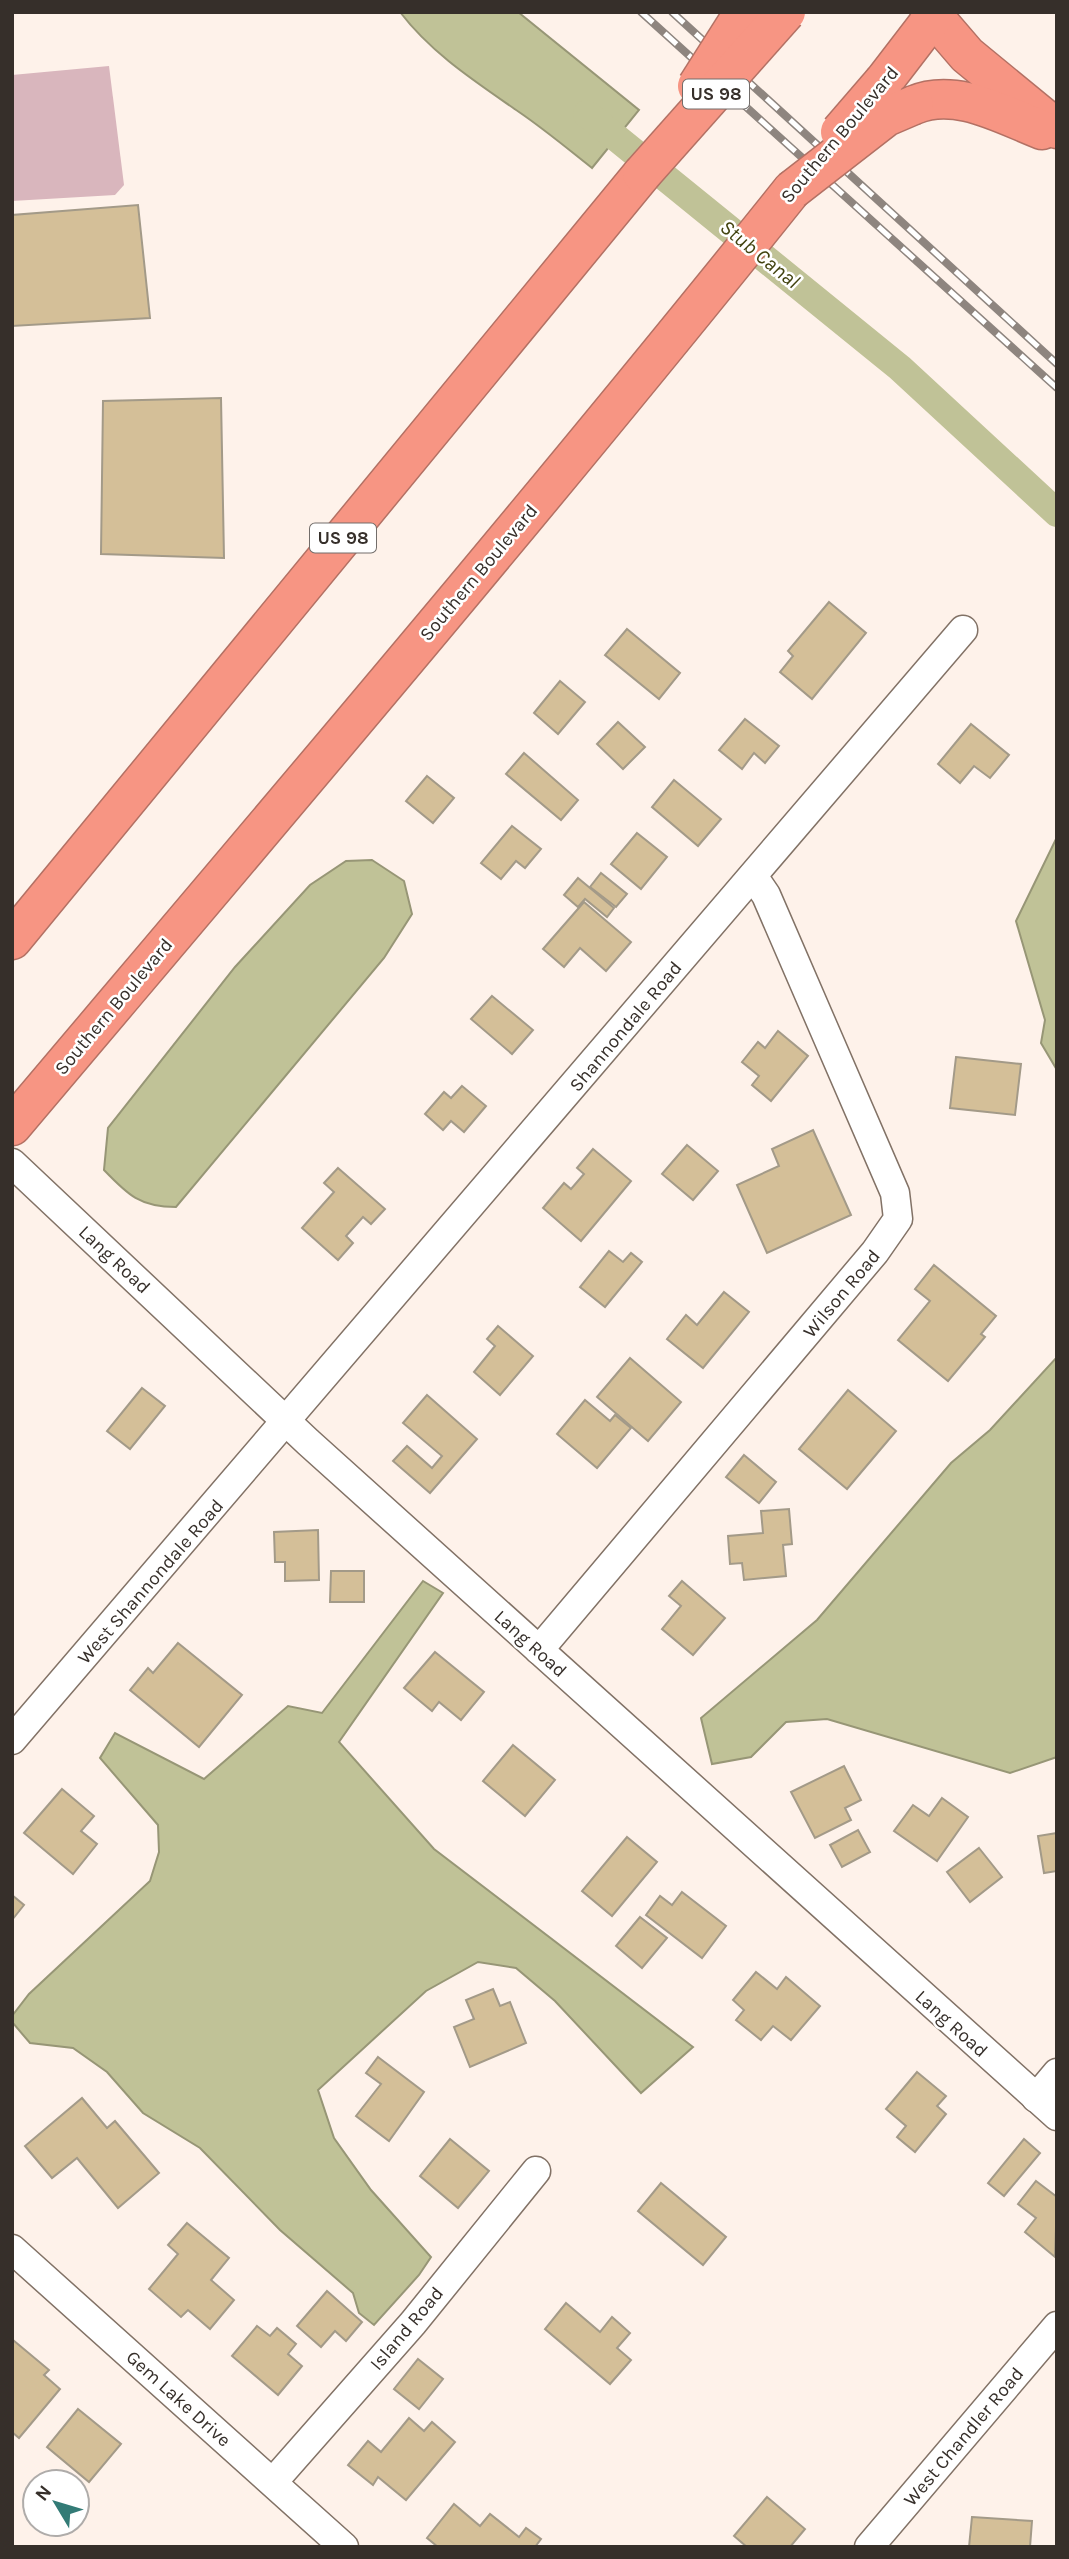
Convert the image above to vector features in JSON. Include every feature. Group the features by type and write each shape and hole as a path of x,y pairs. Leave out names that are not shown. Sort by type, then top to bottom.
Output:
{"highway":[{"path":"642,174 744,12"},
{"name":"US 98","path":"12,940 642,174 786,12"},
{"path":"933,14 967,55 1057,129"},
{"name":"Southern Boulevard","path":"12,1126 681,329 884,80 933,14"},
{"path":"792,190 886,117 934,100 973,104 1057,136"}],"street":[{"name":"Shannondale Road","path":"287,1421 963,630"},
{"name":"Wilson Road","path":"539,1650 866,1263 898,1219 895,1193 766,895 753,876"},
{"name":"Lang Road","path":"12,1163 287,1421 1046,2107"},
{"name":"West Shannondale Road","path":"12,1740 287,1421"},
{"path":"1046,2107 1057,2073"},
{"name":"Island Road","path":"273,2482 413,2323 536,2172"},
{"name":"Gem Lake Drive","path":"12,2249 344,2547"},
{"name":"West Chandler Road","path":"869,2547 1057,2326"}],"shaded area":[{"path":"400,12 518,12 639,110 592,168 538,125 455,66 426,41"},
{"path":"109,66 124,185 115,195 12,201 12,75"},
{"path":"1057,837 1057,1070 1041,1043 1045,1020 1016,921"},
{"path":"372,860 404,881 412,914 384,958 176,1207 153,1205 128,1193 104,1170 108,1128 235,967 310,885 346,861"},
{"path":"1057,1357 1057,1757 1010,1773 827,1719 786,1722 751,1757 712,1764 701,1718 817,1620 951,1463 990,1430"},
{"path":"423,1581 443,1593 339,1742 434,1849 693,2047 641,2093 555,2001 516,1968 478,1962 426,1991 318,2090 334,2138 371,2190 431,2257 419,2275 374,2325 359,2313 353,2293 280,2230 200,2148 143,2113 107,2072 73,2048 30,2043 12,2022 12,2016 29,1994 150,1881 159,1852 158,1825 100,1758 115,1733 204,1779 288,1706 322,1713"}],"building":[{"path":"138,205 150,318 12,326 12,215"},
{"path":"221,398 224,558 101,554 103,401"},
{"path":"829,602 866,633 812,699 780,672 793,656 788,651"},
{"path":"627,629 680,673 659,699 605,655"},
{"path":"560,681 585,702 558,734 534,713"},
{"path":"745,719 779,746 765,763 754,753 742,769 719,750"},
{"path":"618,722 645,747 623,769 597,744"},
{"path":"971,724 1009,755 990,778 974,766 960,783 938,764"},
{"path":"524,753 578,800 561,820 506,774"},
{"path":"427,776 454,798 433,823 406,801"},
{"path":"674,780 721,819 698,846 652,807"},
{"path":"512,826 541,849 525,868 516,861 501,879 481,863"},
{"path":"637,833 667,857 641,889 611,864"},
{"path":"601,873 627,894 616,907 590,887"},
{"path":"578,878 614,908 607,917 585,899 578,907 564,895"},
{"path":"584,902 631,942 606,971 580,948 564,967 543,949"},
{"path":"492,996 533,1030 512,1054 471,1019"},
{"path":"778,1031 808,1056 771,1101 752,1085 759,1076 742,1062 758,1042 765,1048"},
{"path":"956,1057 1021,1064 1015,1115 950,1108"},
{"path":"462,1086 486,1106 464,1132 451,1121 443,1130 425,1114 444,1092 451,1098"},
{"path":"813,1130 851,1215 767,1253 737,1185 779,1166 772,1149"},
{"path":"687,1145 718,1171 693,1200 662,1174"},
{"path":"593,1149 631,1181 581,1241 543,1208 564,1183 571,1189 584,1174 577,1168"},
{"path":"338,1168 385,1209 371,1224 363,1217 346,1236 353,1243 338,1260 302,1228 334,1192 324,1183"},
{"path":"609,1251 623,1262 631,1253 642,1262 605,1307 580,1287"},
{"path":"934,1265 996,1316 981,1334 985,1337 948,1381 898,1340 930,1301 915,1289"},
{"path":"724,1292 749,1312 703,1368 667,1339 686,1315 697,1325"},
{"path":"498,1326 533,1356 500,1395 474,1372 495,1346 487,1339"},
{"path":"630,1358 681,1402 648,1441 597,1397"},
{"path":"142,1388 165,1406 130,1449 107,1431"},
{"path":"848,1390 896,1431 847,1489 799,1449"},
{"path":"427,1395 477,1439 430,1493 393,1461 407,1446 432,1468 442,1456 403,1423"},
{"path":"585,1400 610,1421 615,1415 631,1428 597,1468 557,1434"},
{"path":"744,1455 776,1482 759,1503 726,1477"},
{"path":"789,1509 792,1544 783,1545 786,1576 744,1580 742,1563 730,1564 728,1536 763,1533 761,1511"},
{"path":"318,1530 319,1580 285,1581 285,1562 275,1562 274,1532"},
{"path":"331,1571 364,1571 364,1602 330,1602"},
{"path":"682,1581 725,1618 693,1655 662,1629 681,1606 669,1596"},
{"path":"178,1643 242,1695 199,1747 130,1690 148,1668 153,1673"},
{"path":"435,1652 484,1692 461,1720 439,1702 432,1711 404,1688"},
{"path":"513,1745 555,1780 525,1816 483,1781"},
{"path":"844,1766 861,1800 845,1808 851,1820 815,1838 791,1792"},
{"path":"62,1789 94,1816 81,1831 97,1844 73,1874 24,1833"},
{"path":"942,1798 968,1817 937,1861 894,1831 913,1805 929,1816"},
{"path":"858,1830 870,1852 842,1867 830,1845"},
{"path":"1057,1833 1057,1871 1044,1873 1038,1836"},
{"path":"627,1837 657,1862 612,1916 582,1891"},
{"path":"979,1848 1002,1877 970,1902 947,1872"},
{"path":"682,1892 726,1926 702,1958 646,1915 660,1896 672,1905"},
{"path":"12,1895 24,1905 12,1920"},
{"path":"640,1917 667,1938 642,1968 616,1946"},
{"path":"756,1972 777,1989 786,1977 820,2006 791,2040 773,2026 761,2040 736,2020 744,2010 733,2000"},
{"path":"493,1989 500,2006 510,2002 526,2043 470,2067 454,2027 474,2019 466,2000"},
{"path":"378,2057 424,2092 389,2141 356,2116 381,2084 366,2073"},
{"path":"917,2072 946,2096 937,2106 946,2114 915,2152 897,2137 906,2126 886,2109"},
{"path":"82,2098 107,2128 115,2121 159,2173 118,2208 77,2158 52,2178 25,2146"},
{"path":"450,2139 489,2171 458,2208 420,2176"},
{"path":"1024,2139 1040,2153 1004,2196 988,2183"},
{"path":"1036,2181 1057,2197 1055,2257 1025,2232 1036,2218 1018,2204"},
{"path":"661,2183 726,2237 703,2265 638,2211"},
{"path":"187,2223 229,2258 211,2280 234,2300 210,2329 188,2310 181,2317 149,2289 178,2254 168,2245"},
{"path":"327,2291 362,2322 346,2341 335,2331 321,2347 297,2326"},
{"path":"566,2303 600,2332 612,2317 630,2333 617,2348 631,2360 610,2384 545,2329"},
{"path":"257,2326 270,2336 277,2328 296,2344 288,2354 302,2366 278,2395 232,2356"},
{"path":"13,2340 49,2370 44,2375 60,2389 19,2438 12,2432"},
{"path":"418,2359 443,2379 419,2409 394,2389"},
{"path":"78,2409 121,2444 91,2480 91,2468 72,2468 47,2447"},
{"path":"409,2418 424,2431 432,2422 455,2442 406,2500 378,2477 373,2485 348,2465 368,2441 381,2452"},
{"path":"767,2497 805,2529 790,2547 747,2547 734,2536"},
{"path":"454,2504 480,2526 490,2514 519,2537 526,2528 541,2539 535,2547 438,2547 427,2538"},
{"path":"972,2517 1032,2521 1030,2547 969,2547"}],"waterway":[{"name":"Stub Canal","path":"587,114 900,368 1057,513"}],"railway":[{"path":"641,12 1057,388"},
{"path":"672,12 1057,364"}]}
